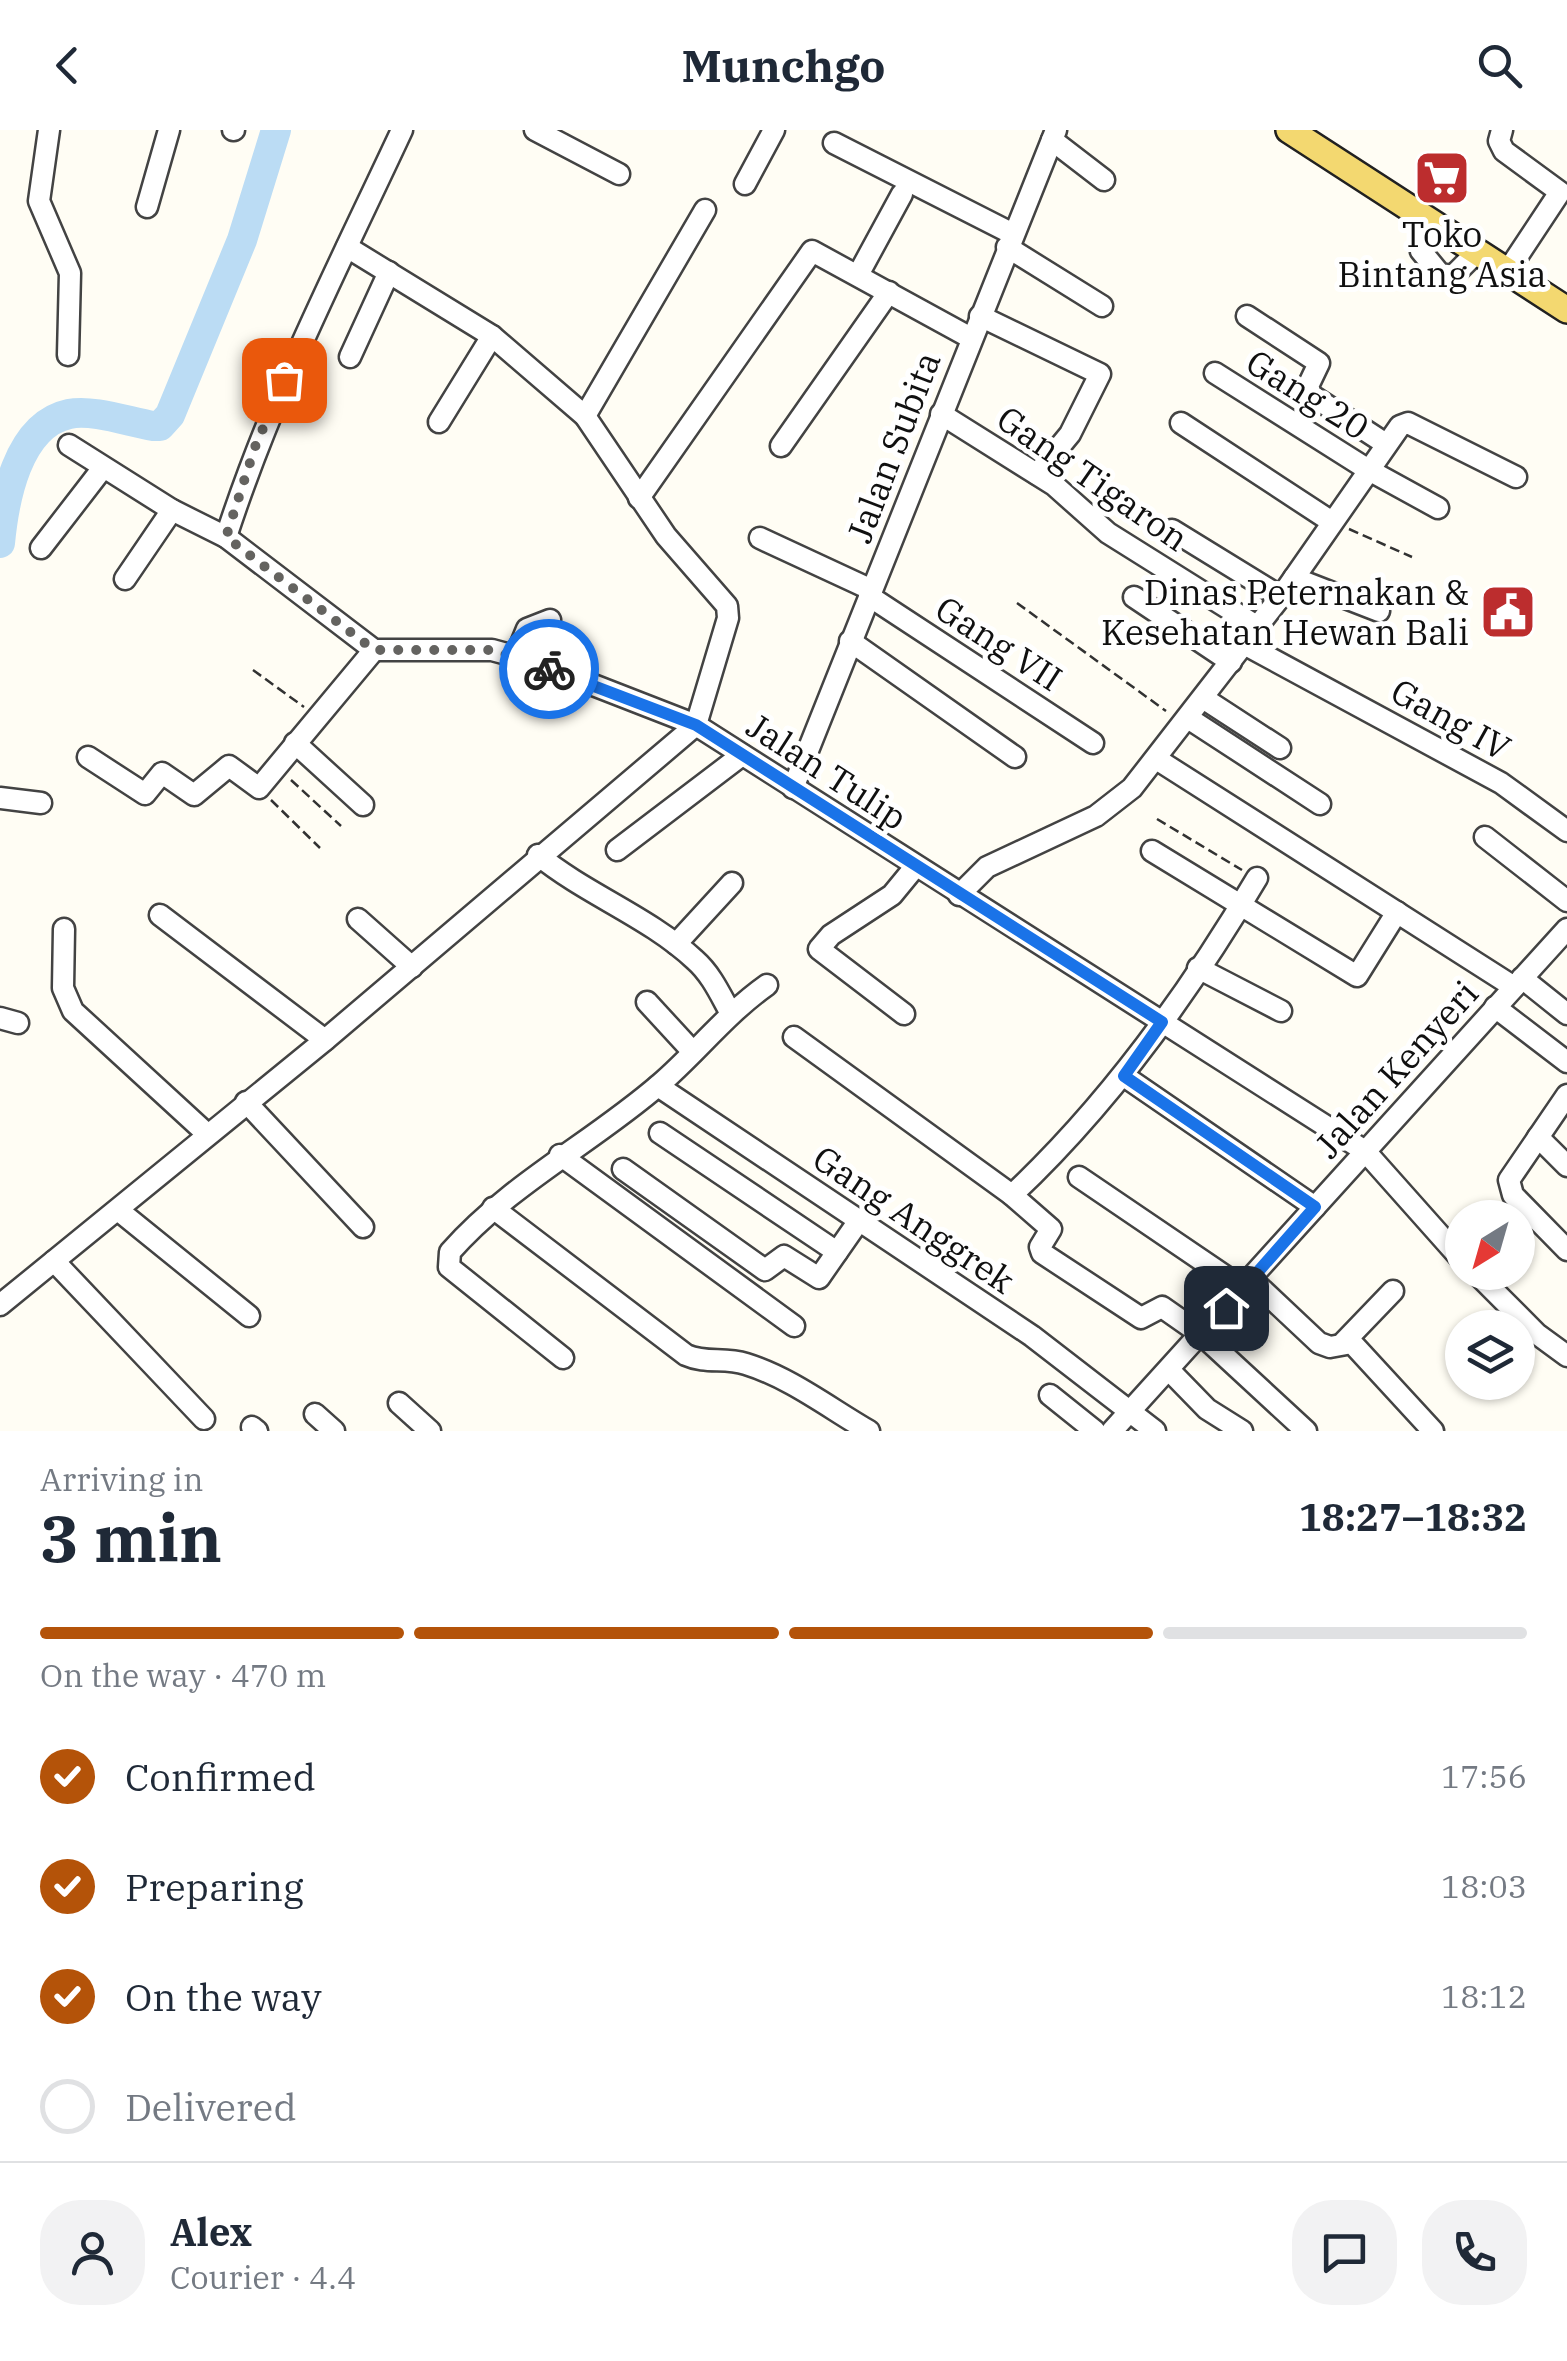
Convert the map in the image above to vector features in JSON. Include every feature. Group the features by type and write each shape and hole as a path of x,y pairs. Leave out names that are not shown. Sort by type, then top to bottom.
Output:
{"main road":[{"path":"1289,130 1476,253 1564,301"}],"street":[{"path":"48,130 38,193 70,272 68,355"},
{"path":"147,207 169,130"},
{"path":"226,537 255,447 312,313 402,130"},
{"path":"535,130 619,174"},
{"path":"745,184 774,130"},
{"path":"1502,130 1499,141 1504,151 1560,192 1507,272"},
{"path":"1054,135 1104,180"},
{"name":"Jalan Subita","path":"793,788 1054,135"},
{"path":"834,142 1010,241 1102,306"},
{"path":"858,275 902,194"},
{"path":"585,416 705,210"},
{"path":"1432,224 1420,252 1440,274 1453,276 1476,253"},
{"path":"0,1305 412,967 696,725 729,612 638,498 585,416 492,336 347,246"},
{"path":"638,498 808,254 815,250 971,338"},
{"path":"350,357 389,272"},
{"path":"781,446 889,292"},
{"path":"980,316 1098,372 1099,382 1070,434 1036,474"},
{"path":"1246,316 1319,363 1308,386 1311,396 1386,444"},
{"path":"439,422 492,336"},
{"name":"Gang 20","path":"1214,374 1367,470 1438,508"},
{"name":"Gang Tigaron","path":"941,414 1036,474 1108,533 1258,626"},
{"path":"1181,423 1332,522"},
{"path":"959,895 987,867 1111,806 1158,760 1281,597 1386,444 1408,424 1516,476"},
{"path":"69,445 172,510 226,537 374,650 259,788 229,766 194,795 162,773 145,794 88,757"},
{"path":"40,548 102,468"},
{"path":"126,580 172,510"},
{"path":"1172,530 1281,597"},
{"name":"Gang VII","path":"760,538 871,593 1093,744"},
{"path":"1294,578 1379,610"},
{"path":"1134,597 1231,662"},
{"path":"516,656 527,628 550,620"},
{"path":"850,641 1014,758"},
{"name":"Gang IV","path":"1244,644 1501,783 1567,832"},
{"name":"Jalan Tulip","path":"374,650 492,650 696,725 1365,1151 1445,1241"},
{"path":"1203,698 1280,748"},
{"path":"1186,721 1320,804"},
{"path":"296,743 363,805"},
{"path":"617,850 742,755"},
{"path":"1158,760 1397,912 1567,1014"},
{"path":"0,798 41,802"},
{"path":"1485,837 1567,901"},
{"path":"1152,851 1357,976 1397,912"},
{"path":"538,856 596,898 676,944 706,972 730,1012"},
{"path":"904,1014 819,948 831,935 892,896 915,867"},
{"path":"1012,1195 1055,1156 1124,1076 1257,878"},
{"path":"676,944 732,883"},
{"path":"160,915 324,1040"},
{"path":"358,919 412,967"},
{"path":"64,929 63,988 73,1011 206,1134"},
{"name":"Jalan Kenyeri","path":"1110,1430 1170,1370 1567,929"},
{"path":"1198,968 1281,1011"},
{"path":"564,1358 449,1268 450,1252 493,1208 658,1086 730,1012 767,985"},
{"path":"647,1002 693,1052"},
{"path":"1495,1006 1567,1062"},
{"path":"794,1037 1012,1195 1050,1229 1040,1247 1042,1252 1141,1318 1162,1307 1202,1334 1306,1431"},
{"path":"1124,1076 1315,1207"},
{"name":"Gang Anggrek","path":"658,1086 1032,1336 1132,1410 1154,1431"},
{"path":"1566,1100 1512,1174 1509,1187 1567,1250"},
{"path":"246,1102 363,1227"},
{"path":"660,1133 837,1252"},
{"path":"1538,1137 1567,1166"},
{"path":"560,1155 794,1326"},
{"path":"623,1169 761,1269 784,1256 819,1278 858,1222"},
{"path":"1079,1177 1248,1284 1319,1343 1330,1347 1344,1342 1393,1291"},
{"path":"493,1208 686,1355 702,1362 719,1358 747,1364 786,1380 870,1431"},
{"path":"118,1210 249,1316"},
{"path":"54,1262 204,1419"},
{"path":"1493,1290 1537,1334 1567,1356"},
{"path":"1344,1342 1352,1343 1432,1431"},
{"path":"1170,1370 1207,1408 1242,1431"},
{"path":"1050,1394 1110,1430"},
{"path":"399,1403 430,1431"},
{"path":"315,1414 334,1431"}],"path":[{"path":"1332,522 1412,557"},
{"path":"1017,603 1186,721"},
{"path":"254,670 317,717"},
{"path":"277,767 341,826"},
{"path":"259,788 320,848"},
{"path":"1157,819 1257,878"}],"waterway":[{"path":"0,543 16,467 37,433 51,421 69,414 89,413 160,426 170,415 242,240 276,130"}],"way so far":[{"path":"284,380 255,447 226,537 374,650 492,650 549,669"}],"place":[{"name":"Toko Bintang Asia","path":"1442,178"},
{"name":"Dinas Peternakan & Kesehatan Hewan Bali","path":"1508,612"}],"route":[{"path":"549,669 696,725 1162,1022 1124,1076 1315,1207 1226,1308"}]}
